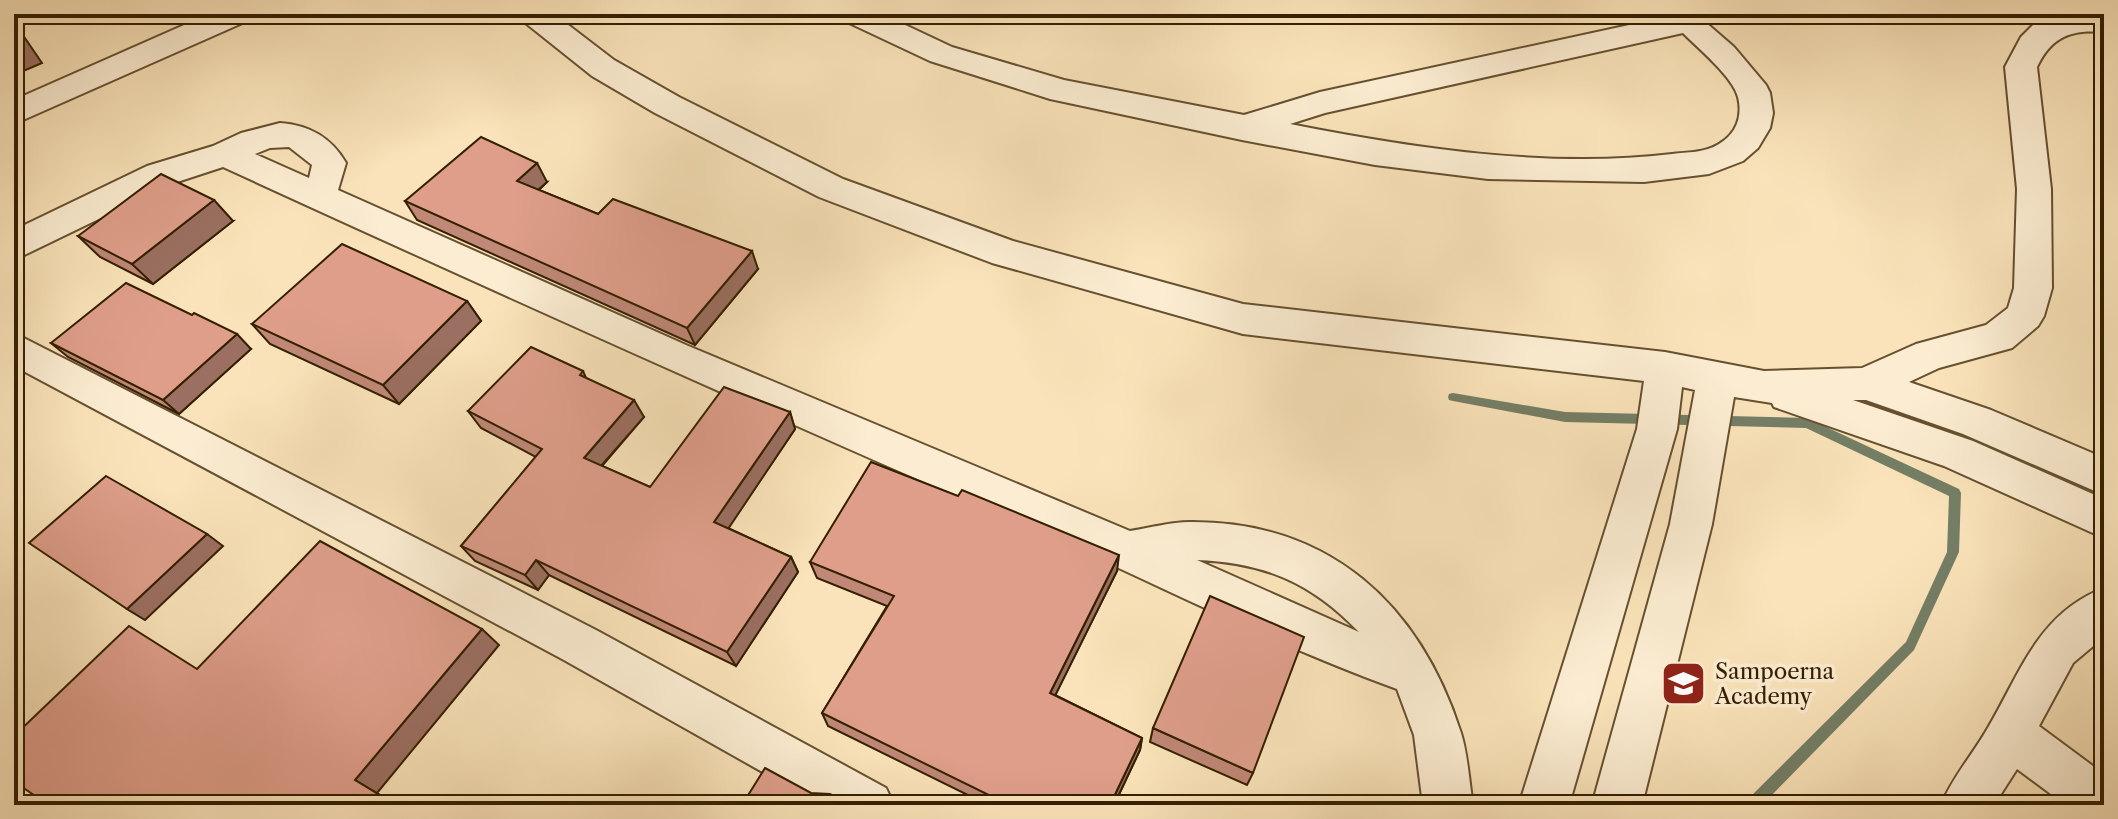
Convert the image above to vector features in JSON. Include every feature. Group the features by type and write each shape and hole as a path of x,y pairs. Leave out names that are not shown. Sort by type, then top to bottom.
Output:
{"street":[{"path":"14,113 236,14"},
{"path":"534,14 603,68 667,105 831,188 1005,253 1243,319 1665,368 1711,409"},
{"path":"861,15 941,54 1062,91 1242,128 1375,153 1488,167 1644,170 1709,162 1731,153 1746,140 1756,113 1754,93 1723,54 1685,18 1320,103 1242,128"},
{"path":"1866,384 1930,355 1998,337 2025,316 2033,288 2034,189 2021,67 2032,44 2044,32 2091,21 2104,22"},
{"path":"14,246 159,175 225,154 508,284 1129,551 1343,648 1414,673"},
{"path":"14,348 580,645 869,805"},
{"path":"1544,805 1658,419 1665,368"},
{"path":"1711,409 1764,387 1866,384 1977,422 2104,477"},
{"path":"1764,387 1958,453 2104,519"},
{"path":"1617,805 1691,524 1711,409"},
{"path":"1129,551 1186,541 1217,541 1262,549 1312,566 1352,594 1398,644 1414,673 1438,735 1448,805"},
{"path":"1966,805 2011,735 2035,683 2057,648 2104,609"},
{"path":"2011,735 2083,786"},
{"path":"14,796 27,805"}],"building":[{"path":"14,29 22,41 14,44"},
{"path":"481,137 537,163 517,181 598,214 613,199 752,251 687,328 405,201"},
{"path":"161,174 214,200 132,264 78,236"},
{"path":"342,244 467,301 383,385 252,324"},
{"path":"126,283 237,334 163,400 51,343"},
{"path":"531,347 583,371 580,375 634,400 584,458 650,487 724,387 790,412 714,522 791,557 727,652 536,560 525,575 461,546 542,449 468,411"},
{"path":"871,462 958,496 962,490 1119,555 1050,693 1142,738 1110,805 1009,805 822,713 894,596 810,562"},
{"path":"106,476 207,534 127,609 29,543"},
{"path":"320,541 482,629 355,780 396,805 72,805 62,798 56,805 48,805 18,784 14,775 14,736 129,626 197,669"},
{"path":"1210,596 1304,637 1253,773 1153,728"},
{"path":"765,768 811,793 830,794 852,805 742,805"}],"waterway":[{"path":"1453,397 1565,417 1807,423 1955,493 1953,552 1910,646 1752,805"}],"place":[{"name":"Sampoerna Academy","path":"1684,684"}]}
